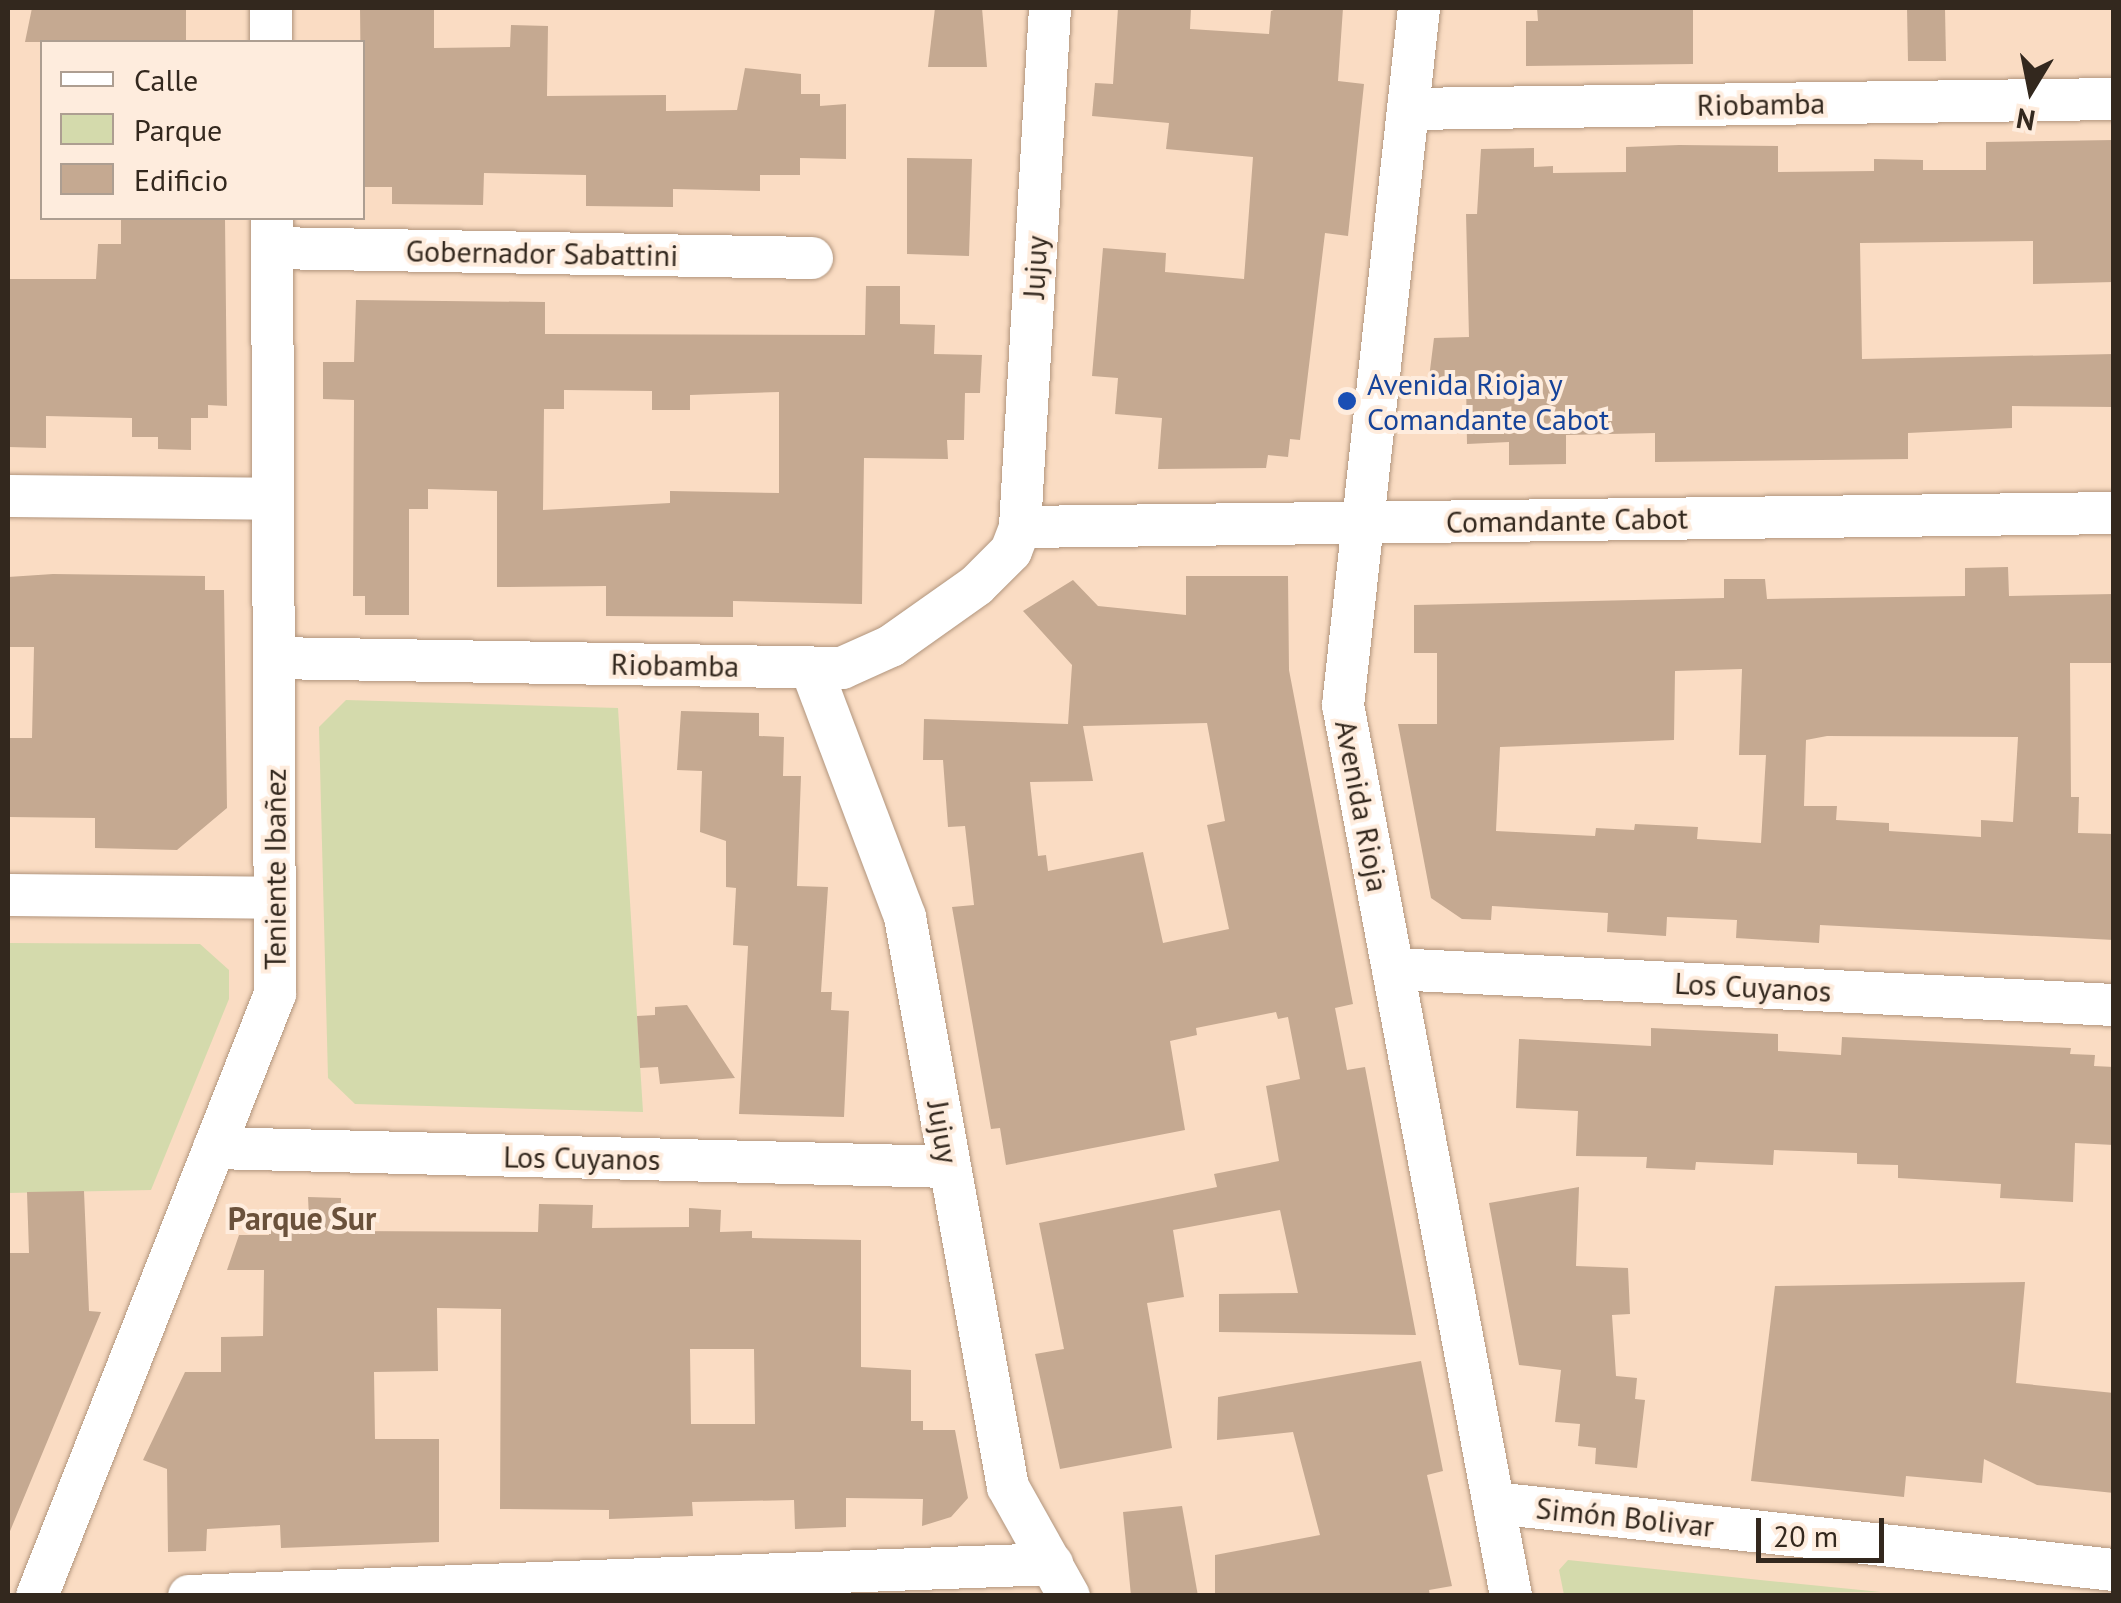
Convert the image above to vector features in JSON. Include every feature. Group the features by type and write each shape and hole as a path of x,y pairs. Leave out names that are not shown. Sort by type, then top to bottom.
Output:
{"street":[{"path":"271,8 271,40"},
{"name":"Jujuy","path":"1020,526 1050,8"},
{"name":"Avenida Rioja","path":"1419,8 1343,706 1511,1596"},
{"name":"Riobamba","path":"1408,109 2114,99"},
{"name":"Gobernador Sabattini","path":"272,233 812,258"},
{"name":"Teniente Ibañez","path":"37,1596 275,994 272,233"},
{"path":"8,496 273,499"},
{"name":"Comandante Cabot","path":"1020,526 2114,513"},
{"name":"Riobamba","path":"274,658 852,666 917,630 1004,559 1020,526"},
{"name":"Jujuy","path":"811,668 905,917 1008,1487 1061,1580"},
{"path":"8,895 275,898"},
{"name":"Los Cuyanos","path":"1393,970 2114,1005"},
{"name":"Los Cuyanos","path":"214,1148 950,1167"},
{"name":"Simón Bolivar","path":"1494,1503 2114,1570"},
{"path":"189,1596 1061,1580"}],"green space":[{"path":"346,700 618,708 643,1112 355,1104 328,1078 319,727"},
{"path":"8,943 200,944 229,970 229,999 151,1190 8,1193"},
{"path":"1568,1560 1881,1592 1564,1595 1559,1570"}],"building":[{"path":"32,8 186,8 186,40 25,42"},
{"path":"360,8 434,8 434,48 510,47 511,25 548,26 547,96 666,95 666,111 737,110 745,68 801,74 801,94 820,94 820,106 846,104 846,159 800,158 800,175 760,175 760,191 673,189 673,207 586,206 586,175 484,173 483,205 392,204 392,187 365,187 365,40 360,40"},
{"path":"935,8 982,8 987,67 928,67"},
{"path":"1118,8 1191,8 1190,29 1269,34 1271,11 1279,8 1343,8 1338,81 1364,84 1348,236 1325,233 1300,440 1290,439 1288,457 1268,455 1266,468 1158,469 1162,418 1115,414 1118,378 1092,376 1103,248 1166,253 1165,272 1244,279 1253,157 1166,149 1169,123 1092,116 1095,83 1113,84"},
{"path":"1537,8 1693,8 1693,64 1526,66 1526,21 1538,21"},
{"path":"1907,8 1945,8 1946,61 1908,61"},
{"path":"2114,140 2114,282 2033,284 2033,241 1860,243 1862,359 2114,354 2114,407 2012,406 2012,428 1908,433 1908,459 1655,462 1655,433 1566,435 1566,464 1509,465 1509,442 1467,444 1466,380 1429,378 1434,338 1469,337 1466,214 1477,214 1481,149 1534,148 1534,167 1553,166 1553,173 1626,172 1626,147 1679,145 1778,146 1778,172 1874,171 1874,159 1923,160 1923,170 1986,170 1986,142"},
{"path":"907,158 972,159 969,256 907,254"},
{"path":"121,220 225,220 227,406 208,405 208,418 191,418 191,450 158,449 158,437 132,437 132,418 46,416 46,448 8,447 8,279 96,279 98,244 121,244"},
{"path":"866,286 900,286 900,324 935,325 934,354 982,355 980,393 965,393 964,440 947,440 948,459 864,458 862,604 733,601 733,617 606,616 606,586 497,587 497,491 428,489 428,509 409,509 409,615 365,615 365,596 353,596 354,400 323,399 323,362 354,362 356,300 545,302 545,334 865,335","holes":["564,390 652,391 652,410 690,410 690,395 779,392 779,493 670,491 670,503 543,510 544,409 564,409"]},
{"path":"2008,567 2009,596 2114,594 2114,663 2070,663 2071,797 2079,797 2078,833 2114,834 2114,940 1820,925 1819,943 1736,938 1737,920 1667,917 1666,936 1607,932 1608,913 1492,906 1491,920 1462,919 1431,898 1398,724 1437,724 1437,653 1414,653 1414,605 1724,598 1724,579 1765,579 1767,599 1965,596 1965,568","holes":["1742,669 1739,755 1766,755 1761,843 1697,839 1698,827 1635,824 1634,830 1596,828 1595,836 1496,831 1500,747 1674,740 1675,671","1827,736 2018,737 2013,822 1981,820 1981,837 1889,831 1889,823 1836,820 1837,806 1804,806 1806,740"]},
{"path":"205,576 205,590 224,590 227,808 177,850 95,848 95,818 8,817 8,738 32,738 34,647 8,647 8,577"},
{"path":"1186,576 1288,576 1289,670 1353,1004 1335,1008 1347,1070 1365,1067 1416,1335 1219,1332 1219,1294 1298,1293 1280,1210 1173,1230 1184,1297 1147,1303 1172,1448 1060,1469 1035,1354 1064,1349 1039,1223 1217,1187 1214,1174 1279,1161 1266,1086 1300,1079 1288,1017 1278,1019 1276,1012 1196,1028 1197,1035 1170,1041 1185,1130 1006,1165 1000,1128 991,1129 952,907 974,905 965,826 948,827 943,760 923,760 924,719 1068,724 1072,665 1023,611 1073,580 1098,606 1186,615","holes":["1207,723 1225,821 1207,825 1229,929 1163,943 1143,852 1048,871 1046,855 1038,856 1030,782 1093,781 1083,726"]},
{"path":"681,711 759,713 759,736 784,737 783,776 801,776 797,886 828,887 821,992 832,992 831,1010 849,1011 844,1117 739,1114 748,946 733,945 736,888 726,887 726,841 700,832 702,771 677,770"},
{"path":"687,1005 735,1078 660,1084 658,1067 640,1068 637,1016 655,1015 655,1007"},
{"path":"1651,1028 1778,1034 1778,1051 1841,1055 1842,1037 2071,1048 2070,1054 2095,1055 2094,1066 2114,1067 2114,1145 2075,1143 2073,1202 2000,1198 2001,1184 1898,1178 1898,1165 1857,1164 1857,1153 1774,1150 1773,1165 1696,1162 1695,1170 1646,1168 1647,1157 1576,1156 1578,1111 1516,1108 1519,1039 1651,1046"},
{"path":"1579,1187 1576,1266 1628,1268 1630,1314 1612,1315 1616,1376 1637,1378 1635,1399 1645,1400 1637,1468 1595,1464 1596,1448 1578,1446 1580,1424 1555,1422 1561,1370 1519,1365 1489,1203"},
{"path":"84,1191 89,1311 101,1312 8,1536 8,1253 29,1253 27,1192"},
{"path":"308,1197 341,1198 340,1231 538,1232 539,1204 593,1205 592,1228 689,1227 689,1208 721,1210 720,1232 752,1231 752,1238 861,1240 861,1367 911,1370 911,1421 923,1421 923,1430 955,1430 968,1498 951,1517 922,1526 923,1499 846,1498 846,1527 795,1529 794,1500 692,1502 693,1516 609,1519 609,1510 500,1509 501,1309 437,1308 438,1371 374,1372 375,1439 439,1439 439,1542 281,1548 280,1525 207,1529 206,1551 168,1552 167,1469 143,1460 185,1372 221,1372 221,1337 263,1336 264,1270 227,1270 239,1235 269,1235 269,1225 309,1218","holes":["690,1349 754,1349 755,1424 691,1424"]},
{"path":"2025,1282 2016,1383 2114,1393 2114,1493 2037,1485 1984,1459 1982,1483 1906,1476 1904,1497 1751,1481 1775,1286"},
{"path":"1421,1361 1443,1471 1427,1475 1452,1586 1429,1590 1430,1596 1215,1596 1215,1555 1320,1535 1293,1432 1217,1440 1218,1397"},
{"path":"1182,1506 1198,1596 1131,1596 1123,1512"}],"place":[{"name":"Avenida Rioja y Comandante Cabot","path":"1347,401"}],"district":[{"name":"Parque Sur","path":"302,1218"}]}
